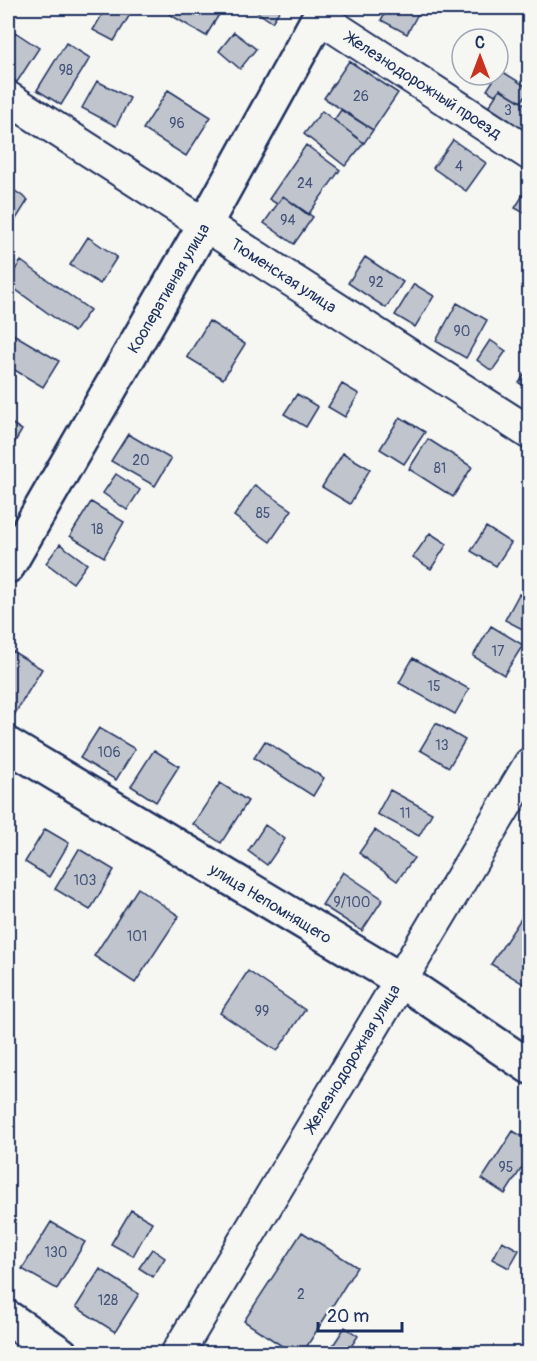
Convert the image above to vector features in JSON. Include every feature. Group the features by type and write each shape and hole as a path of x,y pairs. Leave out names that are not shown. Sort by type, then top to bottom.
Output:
{"street":[{"name":"Железнодорожный проезд","path":"321,12 530,154"},
{"name":"Кооперативная улица","path":"8,566 206,224 321,12"},
{"name":"Тюменская улица","path":"8,99 530,433"},
{"name":"улица Непомнящего","path":"8,746 399,979 530,1067"},
{"name":"Железнодорожная улица","path":"177,1353 399,979 530,764"},
{"path":"8,1318 62,1353"}],"building":[{"path":"106,8 134,8 114,41 93,30"},
{"path":"173,8 223,8 206,36 169,14"},
{"path":"251,8 276,8 280,10 272,22"},
{"path":"388,8 421,8 407,34 381,20"},
{"path":"15,32 39,48 17,82 8,76 8,44"},
{"path":"234,32 256,49 240,69 219,51"},
{"path":"66,43 90,58 61,105 37,90"},
{"path":"349,61 398,93 373,130 324,98"},
{"path":"510,76 530,89 521,102 500,89 495,95 487,90 489,87 510,87"},
{"path":"97,81 130,98 116,126 82,108"},
{"path":"500,89 530,107 530,122 522,135 485,112"},
{"path":"168,90 211,117 186,156 143,129"},
{"path":"341,110 373,130 364,143 334,120"},
{"path":"322,111 364,143 345,166 304,134"},
{"path":"453,140 486,163 466,191 433,168"},
{"path":"306,145 340,170 308,215 283,196 277,204 269,199"},
{"path":"530,184 530,216 515,208"},
{"path":"8,186 28,200 8,232"},
{"path":"283,196 313,217 294,244 264,223"},
{"path":"88,237 117,257 100,284 70,265"},
{"path":"365,257 403,282 386,308 348,283"},
{"path":"21,261 90,310 74,332 8,284 8,280"},
{"path":"414,284 434,296 415,327 395,315"},
{"path":"457,303 487,320 466,358 436,341"},
{"path":"209,321 245,344 223,379 187,357"},
{"path":"8,331 59,361 43,387 8,366"},
{"path":"490,340 506,351 492,371 477,360"},
{"path":"530,366 530,389 519,383"},
{"path":"342,384 359,394 345,417 328,407"},
{"path":"297,394 318,407 306,427 284,414"},
{"path":"400,417 425,432 404,464 380,449"},
{"path":"8,421 22,430 12,447 8,444"},
{"path":"128,434 171,459 155,486 111,461"},
{"path":"428,439 472,467 453,497 409,469"},
{"path":"343,453 370,469 350,504 322,487"},
{"path":"116,474 140,490 127,510 103,493"},
{"path":"255,485 292,510 270,542 234,516"},
{"path":"91,502 124,522 104,557 70,536"},
{"path":"486,527 511,543 496,566 471,551"},
{"path":"430,533 447,544 431,569 413,557"},
{"path":"60,544 87,564 73,583 46,563"},
{"path":"519,594 530,599 530,633 505,620"},
{"path":"491,626 523,645 504,675 473,656"},
{"path":"12,651 42,669 13,717 8,714 8,658"},
{"path":"413,658 469,689 455,714 399,683"},
{"path":"436,723 465,740 449,767 420,750"},
{"path":"99,728 135,749 116,780 80,758"},
{"path":"265,741 324,778 313,796 254,758"},
{"path":"154,750 179,766 156,802 131,786"},
{"path":"220,783 248,801 221,843 193,824"},
{"path":"390,790 432,813 419,836 377,814"},
{"path":"265,825 285,839 267,865 248,851"},
{"path":"45,829 69,843 49,877 25,862"},
{"path":"375,830 414,858 397,881 359,853"},
{"path":"79,849 114,870 90,910 55,889"},
{"path":"343,872 383,899 362,931 322,905"},
{"path":"138,888 179,916 135,983 94,956"},
{"path":"522,917 530,922 530,988 491,964"},
{"path":"248,971 305,1010 277,1051 220,1013"},
{"path":"513,1131 530,1141 530,1155 505,1194 482,1179"},
{"path":"131,1210 152,1222 133,1256 111,1244"},
{"path":"51,1222 85,1242 57,1289 22,1269"},
{"path":"302,1232 357,1267 302,1354 294,1354 244,1321"},
{"path":"502,1241 519,1250 509,1268 492,1259"},
{"path":"152,1249 165,1258 153,1277 139,1268"},
{"path":"100,1269 139,1294 115,1332 76,1307"},
{"path":"345,1327 358,1336 346,1354 328,1353"}]}
